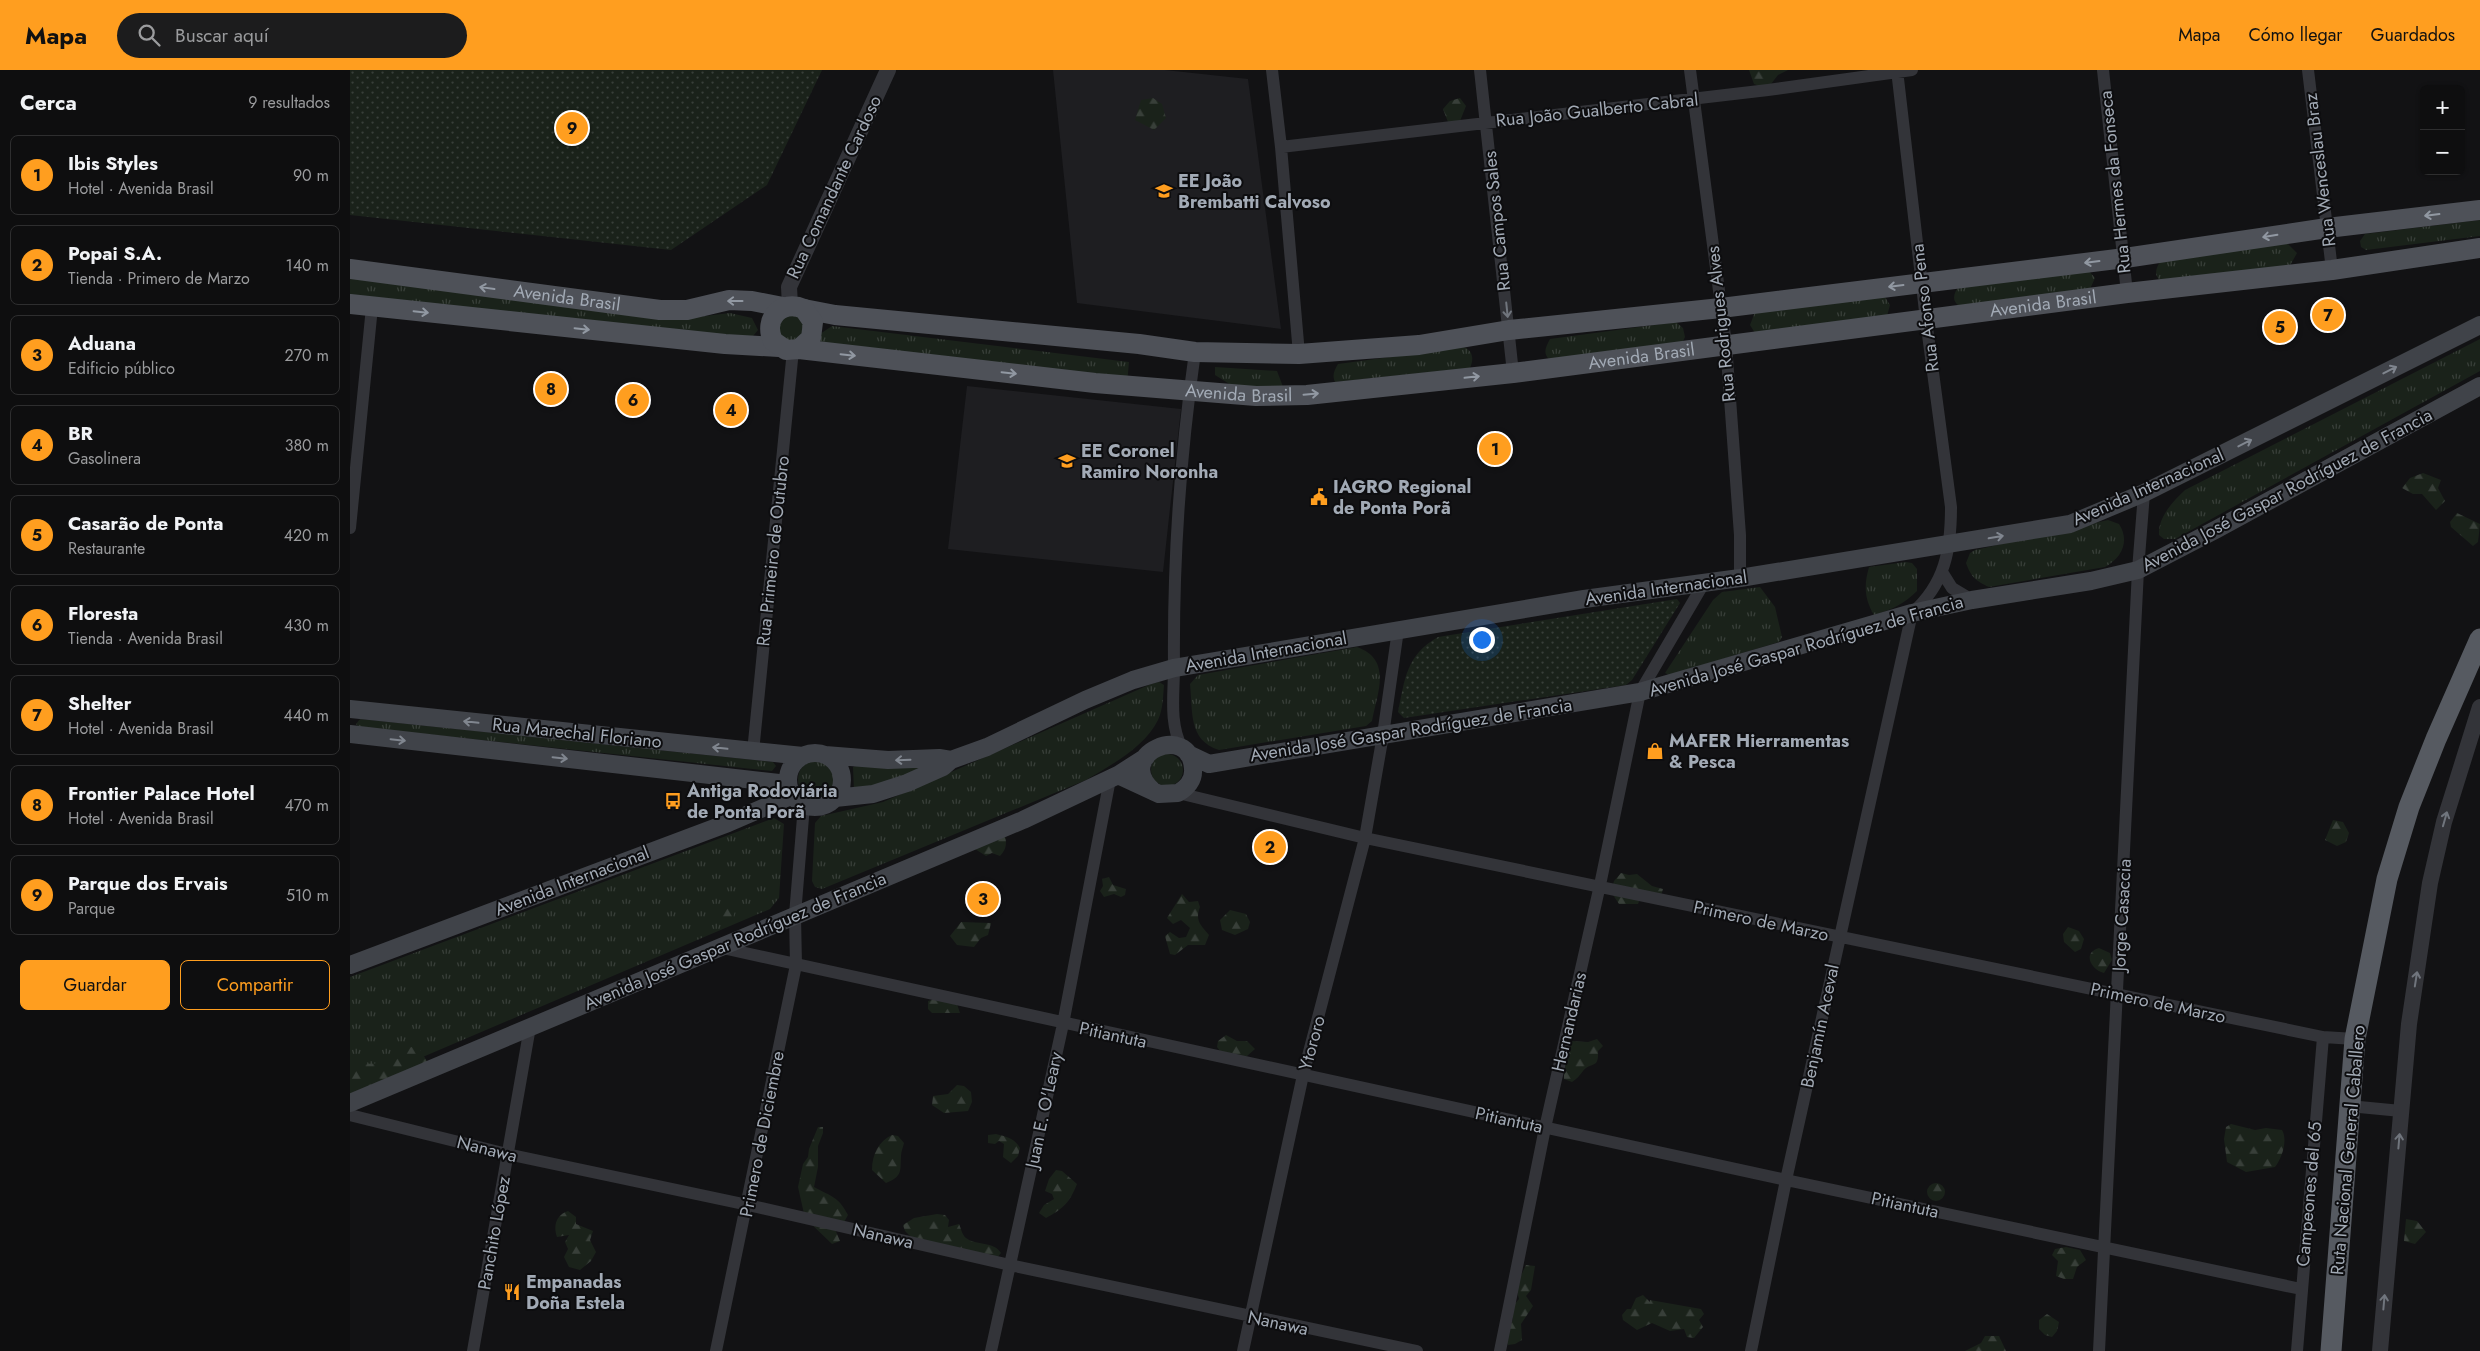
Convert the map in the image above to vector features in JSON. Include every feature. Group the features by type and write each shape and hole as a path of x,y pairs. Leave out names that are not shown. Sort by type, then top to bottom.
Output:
{"highway":[{"name":"Ruta Nacional General Caballero","path":"2331,1351 2355,1039 2387,879 2405,822 2436,739 2480,639"}],"main road":[{"name":"Avenida Brasil","path":"350,269 660,310 687,310 729,300 752,301 834,315 1139,344 1195,352 1299,354 1419,345 1509,330 1721,308 2125,258 2327,228 2480,210"},
{"name":"Avenida Brasil","path":"350,304 1191,391 1256,396 1307,395 1513,373 2127,293 2191,288 2332,270 2480,248"},
{"path":"792,307 813,322 814,330 812,338 790,349 773,341 769,326 771,318 792,307"},
{"name":"Avenida Internacional","path":"834,798 872,794 908,783 943,766 951,760 987,747 1133,680 1174,668 1398,630 1740,578 2070,524 2144,493 2480,325"},
{"name":"Avenida José Gaspar Rodríguez de Francia","path":"1209,764 1640,692 1912,613 1972,600 2091,581 2138,570 2480,386"},
{"name":"Rua Marechal Floriano","path":"350,709 803,756"},
{"name":"Rua Marechal Floriano","path":"350,734 795,795"},
{"path":"1114,777 1153,791 1165,795 1187,784 1209,764 1168,744 1149,753 1142,772 1147,786 1153,791"},
{"path":"1185,751 1193,766 1187,784"},
{"name":"Avenida José Gaspar Rodríguez de Francia","path":"350,1103 1023,820 1114,777 1149,753"},
{"path":"825,755 832,760 841,774 839,791 834,798 820,806 795,795 791,767 803,756 811,754 825,755 888,760 939,758 951,760"},
{"name":"Avenida Internacional","path":"350,964 719,826 795,795"}],"street":[{"name":"Rua Comandante Cardoso","path":"792,307 789,287 888,70"},
{"path":"1272,70 1281,147 1299,354"},
{"name":"Rua Campos Sales","path":"1480,70 1513,373"},
{"name":"Rua Rodrigues Alves","path":"1690,70 1726,344 1740,535 1740,578"},
{"name":"Rua João Gualberto Cabral","path":"1281,147 1694,99 1912,70"},
{"name":"Rua Hermes da Fonseca","path":"2103,70 2125,258 2127,293"},
{"name":"Rua Wenceslau Braz","path":"2308,70 2332,270"},
{"name":"Rua Afonso Pena","path":"1897,71 1926,320 1951,507 1948,545 1939,582 1929,596 1912,613"},
{"path":"350,528 372,307"},
{"name":"Rua Primeiro de Outubro","path":"752,752 790,349"},
{"path":"1185,751 1174,726 1175,544 1195,352"},
{"name":"Jorge Casaccia","path":"2099,1351 2138,570 2144,493"},
{"path":"1942,572 1952,588 1972,600"},
{"name":"Hernandarias","path":"1500,1351 1545,1128 1600,885 1640,692 1704,583"},
{"name":"Benjamín Aceval","path":"1751,1351 1786,1180 1912,613"},
{"name":"Ytororo","path":"1243,1351 1303,1075 1366,838 1398,630"},
{"path":"2380,1351 2409,1024 2430,883 2444,822 2480,707"},
{"path":"1149,753 1174,726"},
{"name":"Juan E. O'Leary","path":"990,1351 1063,1024 1114,777"},
{"name":"Primero de Marzo","path":"1187,784 1201,800 1366,838 1600,885 1840,938 2323,1037 2355,1039"},
{"name":"Primero de Diciembre","path":"716,1351 748,1206 796,965 794,915 795,795"},
{"name":"Pitiantuta","path":"718,948 1786,1180 2301,1289"},
{"name":"Panchito López","path":"473,1351 530,1027"},
{"name":"Campeones del 65","path":"2297,1351 2323,1037"},
{"path":"2349,1106 2401,1111"},
{"name":"Nanawa","path":"350,1115 507,1154 1010,1265 1417,1351"}],"shaded area":[{"name":"EE João Brembatti Calvoso","path":"1053,70 1165,70 1248,79 1281,329 1077,303"},
{"name":"EE Coronel Ramiro Noronha","path":"967,386 1181,409 1163,572 948,549"}],"green space":[{"path":"350,70 822,70 767,185 671,250 350,215"},
{"path":"1749,70 1788,70 1778,75 1767,89 1754,84"},
{"path":"1153,98 1162,104 1166,118 1154,130 1135,120 1141,100"},
{"path":"1460,98 1466,106 1460,121 1448,122 1443,109 1450,101"},
{"path":"2480,220 2480,236 2366,250 2361,247 2360,241 2365,234"},
{"path":"2287,243 2297,253 2288,269 2161,281 2156,274 2161,260"},
{"path":"2089,271 2095,278 2090,289 1959,306 1954,299 1959,286"},
{"path":"350,276 697,317 730,313 752,318 758,330 749,341 350,297"},
{"path":"1885,297 1890,305 1887,316 1755,333 1750,325 1755,312"},
{"path":"792,313 805,321 802,340 783,342 776,324"},
{"path":"1676,322 1683,328 1685,337 1682,343 1550,360 1545,352 1550,339"},
{"path":"832,326 1129,362 1127,384 817,348 817,336"},
{"path":"2480,339 2480,371 2175,539 2164,539 2159,535 2159,528 2164,516 2171,504 2185,490"},
{"path":"1464,347 1472,356 1470,368 1335,382 1334,380 1334,373 1338,364"},
{"path":"1215,367 1277,371 1285,392 1239,390 1215,375"},
{"path":"2423,473 2441,480 2438,488 2445,501 2436,510 2422,494 2413,494 2402,488 2410,478"},
{"path":"2457,513 2480,524 2478,542 2473,546 2451,527 2450,522"},
{"path":"2108,520 2119,524 2124,537 2124,543 2120,554 2105,567 1989,587 1974,578 1966,563 1970,553 1975,550"},
{"path":"1906,562 1912,563 1917,569 1917,591 1897,606 1874,615 1868,603 1866,591 1869,567"},
{"path":"1760,587 1775,607 1782,637 1779,642 1669,675 1665,673 1713,600 1722,592"},
{"path":"1677,599 1680,603 1632,680 1626,685 1404,718 1398,712 1405,679 1413,660 1427,644 1438,637"},
{"path":"1357,647 1368,653 1375,660 1379,669 1379,689 1372,721 1366,726 1219,750 1209,745 1197,732 1192,715 1190,684 1198,675"},
{"path":"1159,682 1164,685 1162,703 1160,716 1152,730 1136,747 1116,762 1086,780 822,889 815,887 812,881 815,823 821,816 883,802"},
{"path":"360,719 773,762 776,766 772,771 359,727 356,724"},
{"path":"1167,754 1173,755 1178,759 1182,764 1182,776 1178,781 1173,785 1167,786 1161,785 1156,781 1152,776 1151,770 1152,764 1156,759 1161,755"},
{"path":"816,761 823,762 829,766 833,772 833,786 829,792 823,796 816,797 809,796 803,792 799,786 798,779 799,772 803,766 809,762"},
{"path":"925,766 894,780 854,791 853,767"},
{"path":"774,818 784,824 779,898 770,909 357,1085 350,1085 350,977"},
{"path":"2333,820 2343,822 2349,833 2346,842 2337,846 2325,840"},
{"path":"1005,835 1006,847 1000,856 992,853 986,856 975,849"},
{"path":"1621,873 1637,874 1652,886 1663,889 1660,899 1641,897 1638,904 1619,904 1611,892 1614,881"},
{"path":"1109,877 1113,885 1126,889 1125,895 1121,897 1114,894 1104,897 1100,891 1103,886 1102,879"},
{"path":"1182,894 1189,902 1198,901 1200,907 1198,919 1209,935 1205,945 1188,945 1175,955 1170,954 1165,936 1170,932 1179,938 1186,937 1190,928 1181,920 1173,924 1167,918"},
{"path":"731,897 736,907 732,922 722,924 713,918 721,910 722,903"},
{"path":"1230,910 1246,914 1250,922 1248,929 1235,935 1222,930 1220,920"},
{"path":"961,922 991,923 988,935 981,938 974,947 957,945 950,936"},
{"path":"2068,927 2079,931 2084,939 2081,949 2075,952 2064,942 2063,934"},
{"path":"2099,948 2110,953 2112,960 2104,973 2095,969 2090,961 2091,954"},
{"path":"941,997 956,1001 960,1013 932,1013 928,1009 928,1001"},
{"path":"1226,1035 1237,1041 1247,1041 1255,1049 1247,1056 1223,1055 1217,1047 1218,1041"},
{"path":"1597,1039 1603,1046 1598,1051 1596,1063 1586,1068 1572,1082 1564,1079 1564,1066 1572,1041 1588,1042"},
{"path":"418,1046 428,1063 350,1103 350,1070 365,1064 382,1063 399,1049"},
{"path":"957,1085 964,1086 971,1092 972,1102 968,1111 944,1113 932,1105 933,1096 948,1094"},
{"path":"2231,1124 2255,1130 2266,1128 2282,1130 2284,1134 2283,1149 2275,1167 2246,1172 2227,1162 2224,1139 2226,1127"},
{"path":"818,1127 823,1127 823,1133 818,1146 818,1167 814,1187 838,1200 848,1215 843,1224 834,1227 840,1241 832,1244 805,1218 798,1187 803,1164 808,1157 809,1149"},
{"path":"996,1134 1013,1140 1020,1148 1018,1156 1011,1163 1003,1157 1004,1144 999,1141 995,1144 988,1143 988,1135"},
{"path":"892,1135 898,1136 904,1143 901,1153 900,1172 895,1178 886,1183 872,1170 872,1164 880,1144"},
{"path":"1056,1170 1062,1171 1077,1184 1072,1196 1065,1204 1046,1218 1039,1213 1044,1205 1054,1199 1052,1194 1045,1191 1049,1179"},
{"path":"1936,1183 1942,1186 1945,1192 1942,1198 1936,1201 1930,1198 1927,1192 1930,1186"},
{"path":"568,1211 576,1217 576,1224 593,1231 590,1240 596,1252 591,1261 580,1270 569,1267 564,1257 568,1249 565,1242 569,1235 557,1237 556,1233 558,1218"},
{"path":"937,1214 945,1215 949,1220 948,1227 959,1224 966,1238 994,1247 1001,1253 996,1259 911,1237 905,1231 903,1225 914,1218"},
{"path":"2406,1219 2417,1221 2426,1232 2415,1244 2404,1241"},
{"path":"2066,1247 2080,1250 2086,1260 2077,1267 2073,1279 2064,1279 2056,1276 2058,1261 2052,1255 2055,1249"},
{"path":"1526,1265 1535,1266 1531,1290 1526,1296 1533,1306 1521,1324 1522,1340 1508,1345 1505,1339 1513,1319 1512,1307 1519,1299 1518,1286"},
{"path":"1643,1295 1650,1302 1650,1300 1701,1309 1704,1314 1699,1320 1703,1327 1694,1338 1687,1337 1684,1329 1670,1331 1652,1323 1637,1330 1623,1320 1622,1315 1627,1309 1631,1309 1636,1298"},
{"path":"2047,1314 2059,1322 2057,1331 2052,1337 2045,1335 2039,1329 2039,1320"},
{"path":"1985,1336 1999,1336 2006,1351 1965,1351 1981,1343"}],"place":[{"name":"Parque dos Ervais","path":"572,128"},
{"name":"EE João Brembatti Calvoso","path":"1164,191"},
{"name":"Shelter","path":"2328,315"},
{"name":"Casarão de Ponta","path":"2280,327"},
{"name":"Frontier Palace Hotel","path":"551,389"},
{"name":"Floresta","path":"633,400"},
{"name":"BR","path":"731,410"},
{"name":"Ibis Styles","path":"1495,449"},
{"name":"EE Coronel Ramiro Noronha","path":"1067,461"},
{"name":"IAGRO Regional de Ponta Porã","path":"1319,497"},
{"name":"MAFER Hierramentas & Pesca","path":"1655,751"},
{"name":"Antiga Rodoviária de Ponta Porã","path":"673,801"},
{"name":"Popai S.A.","path":"1270,847"},
{"name":"Aduana","path":"983,899"},
{"name":"Empanadas Doña Estela","path":"512,1292"}]}
